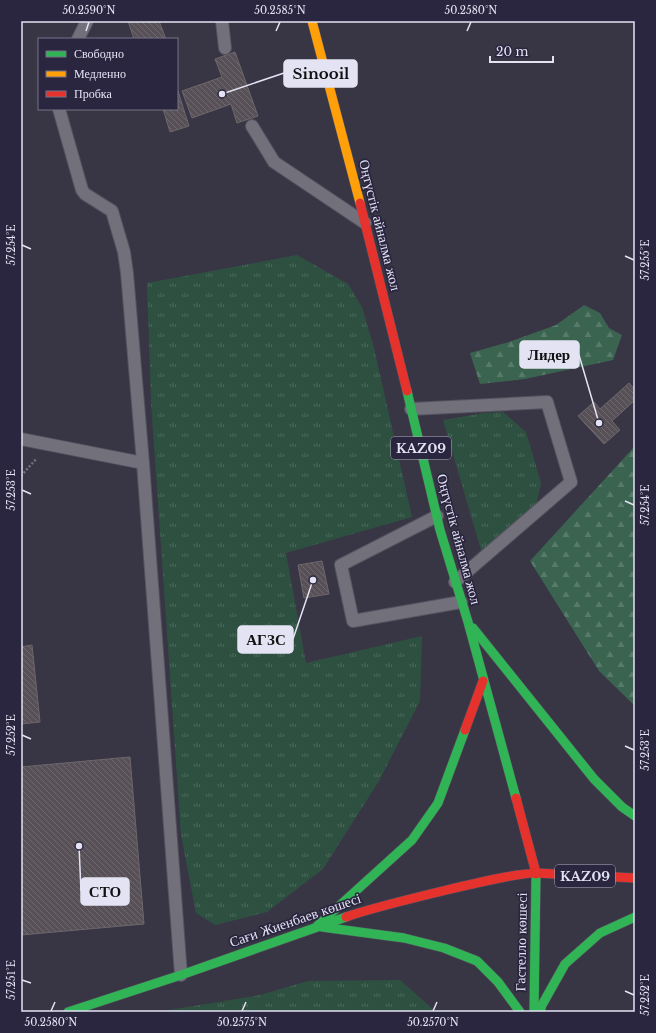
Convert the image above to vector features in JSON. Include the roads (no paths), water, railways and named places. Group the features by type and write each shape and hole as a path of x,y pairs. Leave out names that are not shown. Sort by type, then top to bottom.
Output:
{"main road":[{"name":"Оңтүстік айналма жол","path":"312,21 366,223 437,516 455,582 468,622 536,873"},
{"name":"KAZ09","path":"468,622 594,779 622,807 635,816"},
{"path":"317,926 412,840 438,804 483,681"},
{"name":"Сағи Жиенбаев көшесі","path":"68,1012 88,1009 317,926 405,899 457,887 536,873"},
{"name":"KAZ09","path":"536,873 635,878"},
{"name":"Гастелло көшесі","path":"534,1012 536,873"},
{"path":"540,1012 542,1005 565,964 600,933 635,917"},
{"path":"317,926 404,938 444,948 476,961 498,982 520,1012"}],"lane":[{"path":"78,38 87,21"},
{"path":"222,21 225,48"},
{"path":"59,110 82,190 85,194 112,211 124,252 127,273 143,463 181,975"},
{"path":"252,126 274,162 366,223"},
{"path":"411,409 547,402 570,482 455,582"},
{"path":"21,439 143,463"},
{"path":"437,516 341,565 354,621 461,602"}],"place":[{"name":"Sinooil","path":"222,94"},
{"name":"Лидер","path":"599,423"},
{"name":"АГЗС","path":"313,580"},
{"name":"СТО","path":"79,846"}]}
